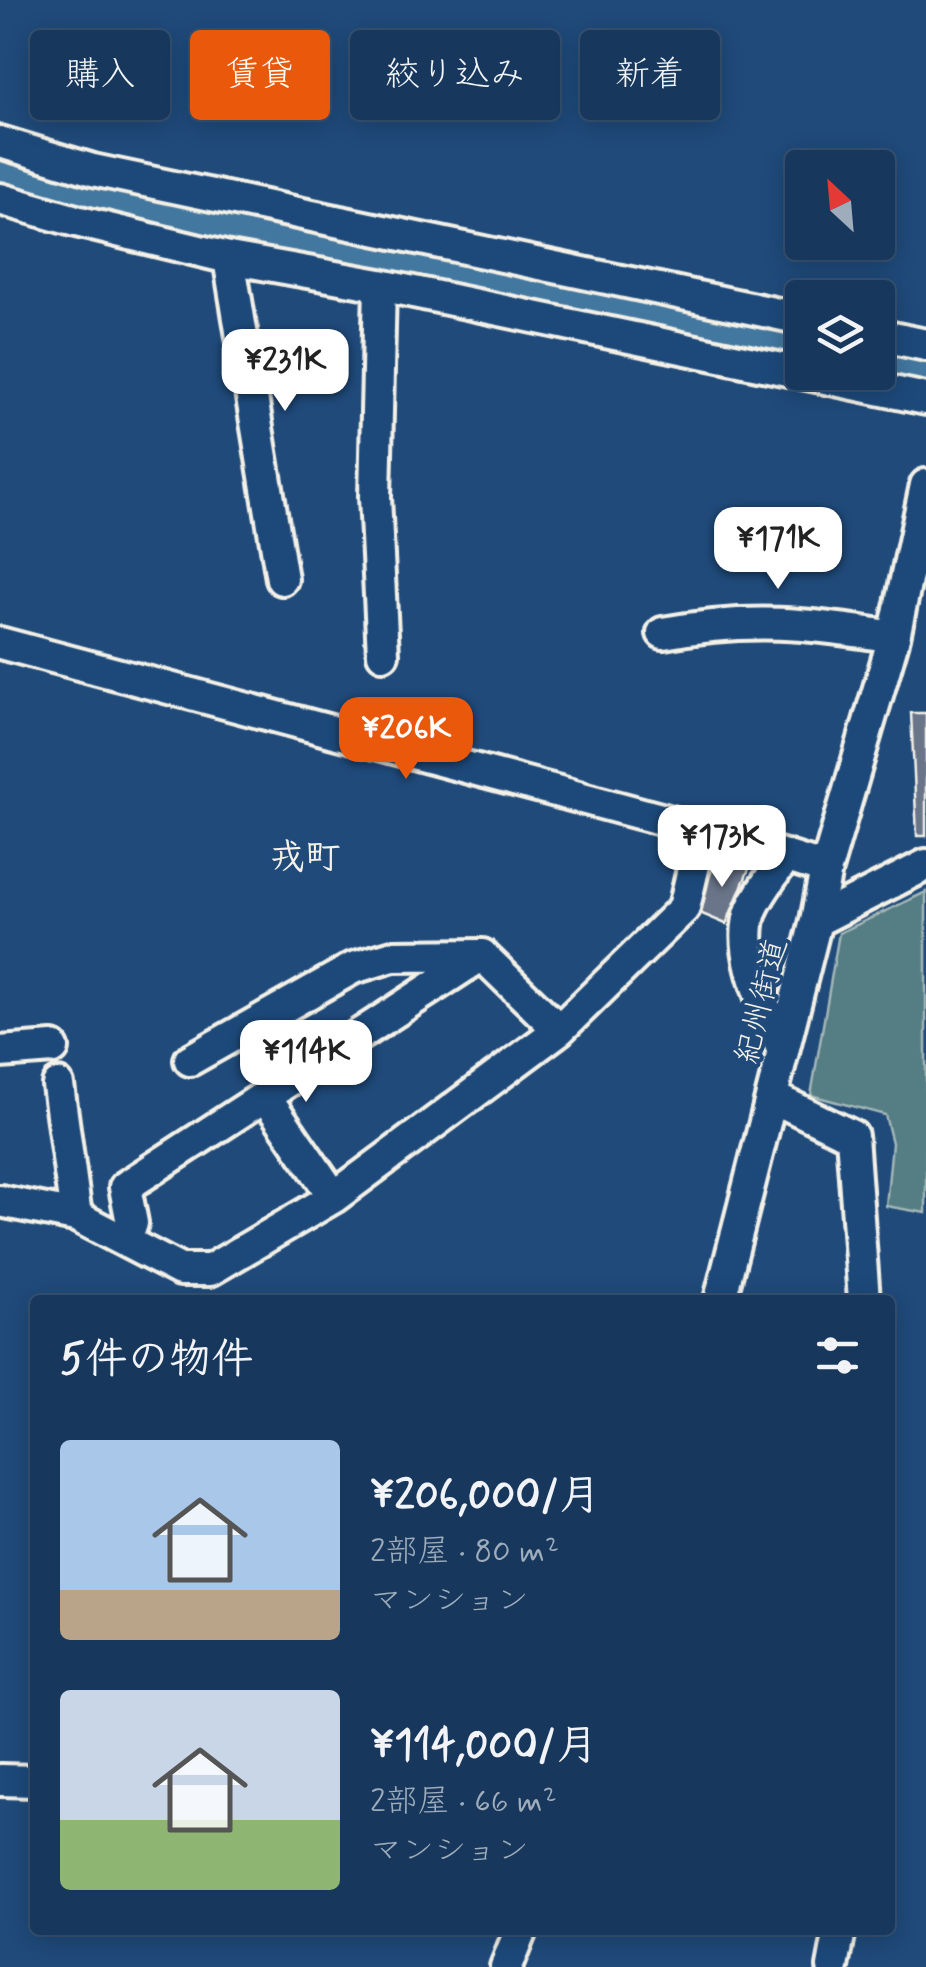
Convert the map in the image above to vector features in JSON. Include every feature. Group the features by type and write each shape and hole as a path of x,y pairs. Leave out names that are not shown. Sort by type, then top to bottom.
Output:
{"street":[{"path":"0,142 112,174 785,315"},
{"path":"0,199 76,222 228,258 380,285 926,399"},
{"path":"228,258 282,579"},
{"path":"380,285 376,497 383,654"},
{"path":"895,339 926,345"},
{"name":"紀州街道","path":"721,1295 826,869 894,637 926,486"},
{"path":"663,633 715,623 756,621 811,624 894,637"},
{"path":"0,643 702,830 826,869"},
{"path":"0,1200 76,1216 180,1270 210,1270 334,1197 559,1030 684,908 702,830"},
{"path":"784,1052 756,985 746,937 752,910 786,856"},
{"path":"816,921 926,864"},
{"path":"190,1060 353,968 393,956 482,955 559,1030"},
{"path":"126,1241 132,1222 125,1187 482,955"},
{"path":"0,1052 52,1048"},
{"path":"58,1085 76,1216"},
{"path":"264,1096 334,1197"},
{"path":"772,1097 852,1136 864,1295"},
{"path":"0,1780 30,1780"},
{"path":"506,1967 519,1935"},
{"path":"833,1967 839,1935"}],"green space":[{"path":"926,892 926,1213 886,1206 892,1143 885,1115 811,1095 839,933"}],"building":[{"path":"911,713 926,713 926,836 917,836"},
{"path":"718,856 749,869 726,924 695,911"}],"waterway":[{"path":"0,168 168,211 785,345"},
{"path":"895,369 926,375"}],"district":[{"name":"戎町","path":"305,856"}]}
